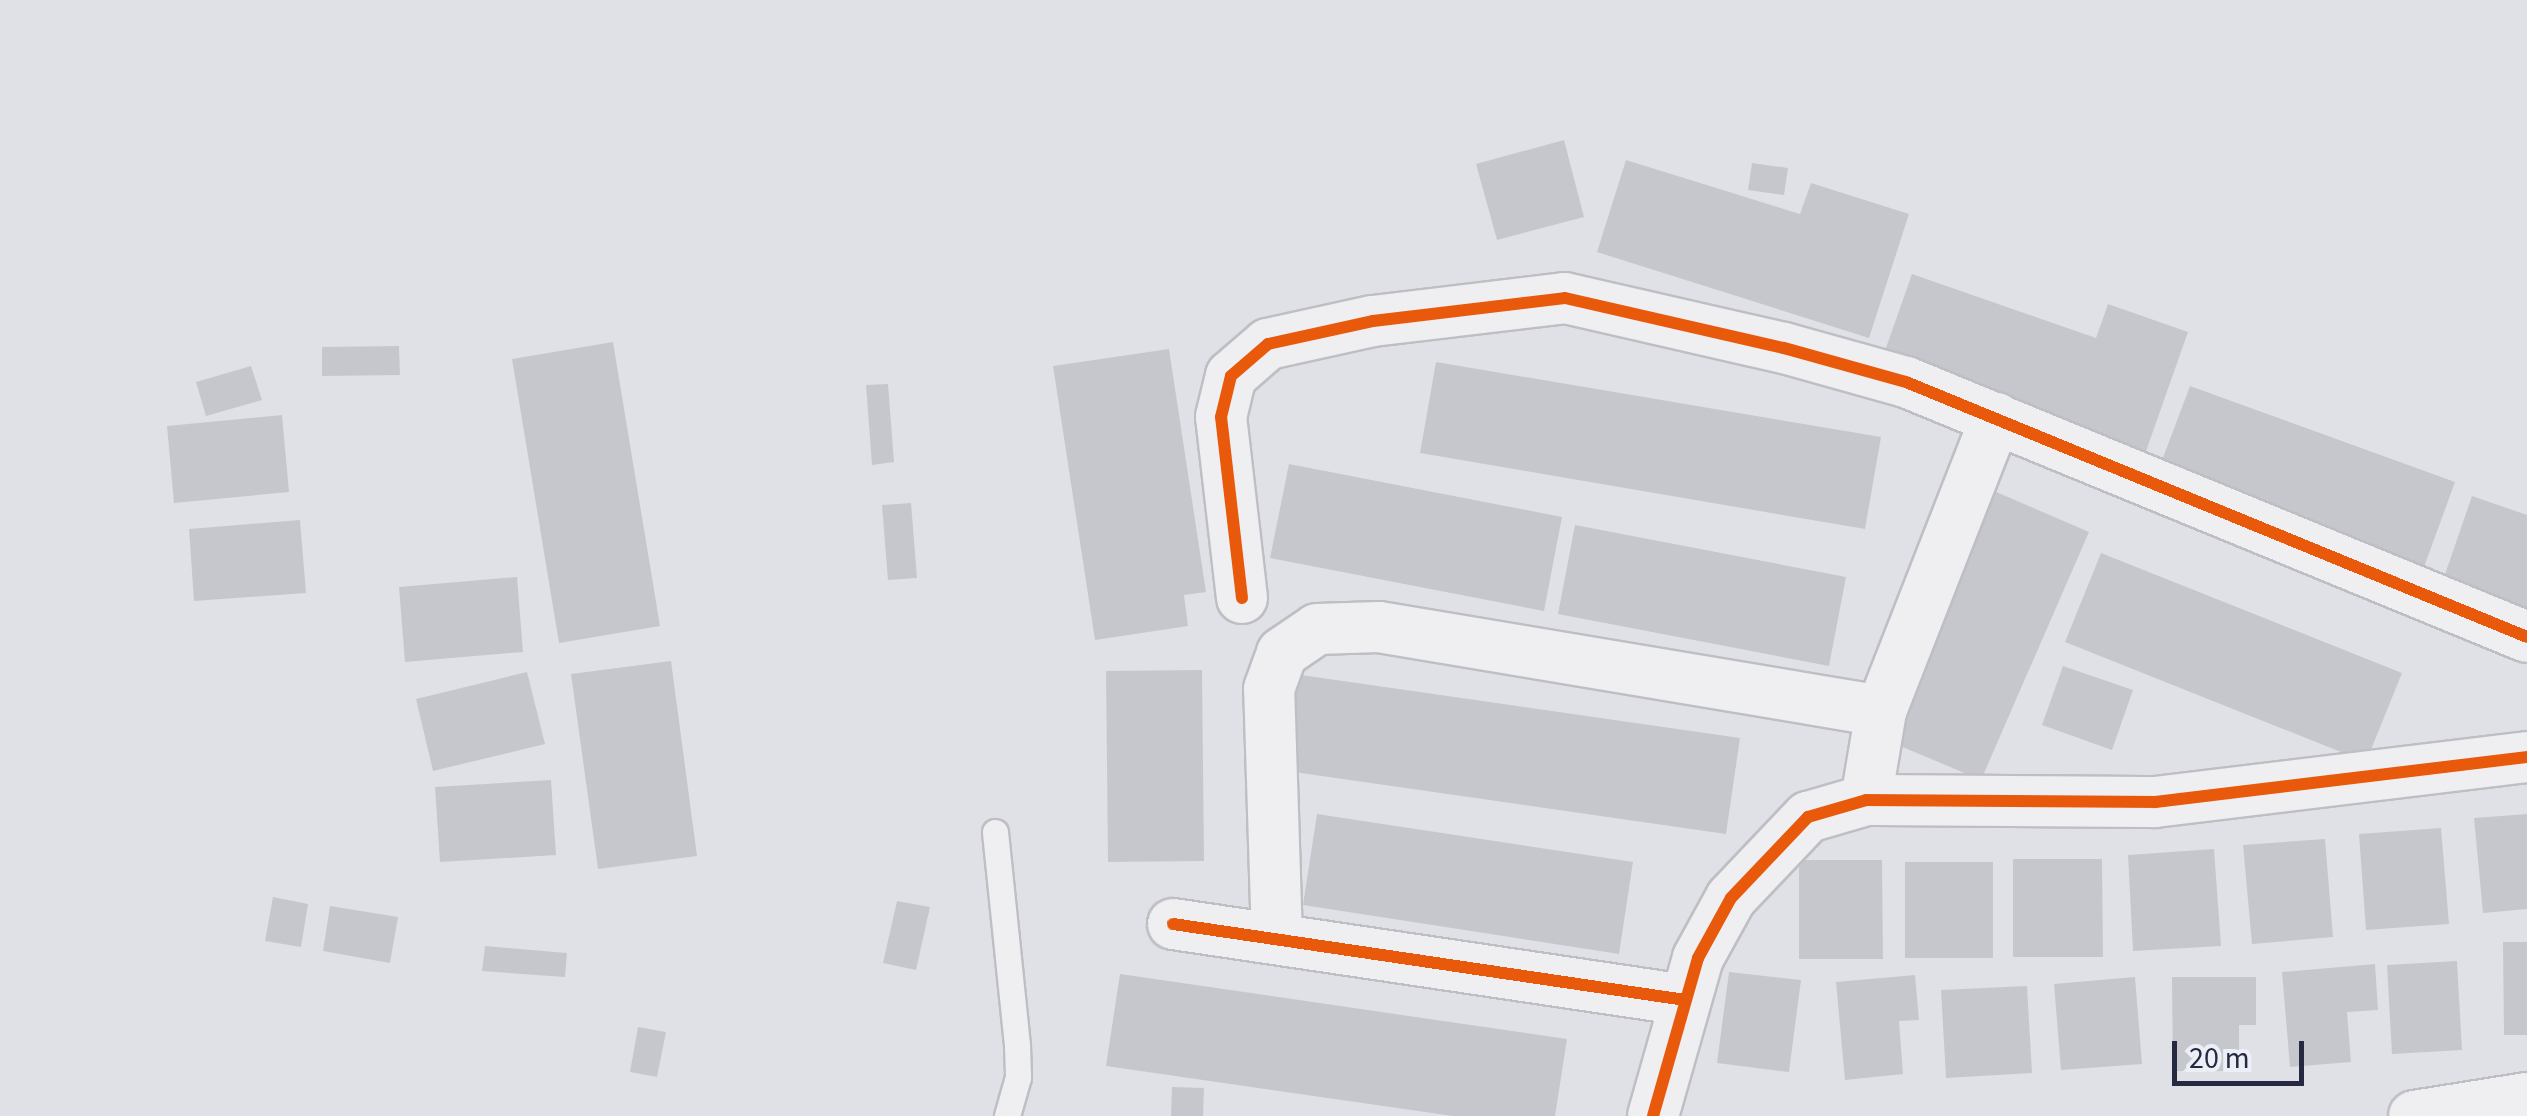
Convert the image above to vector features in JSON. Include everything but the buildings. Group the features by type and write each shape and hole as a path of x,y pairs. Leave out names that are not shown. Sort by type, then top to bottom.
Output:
{"street":[{"path":"1242,598 1221,417 1230,376 1268,344 1373,321 1565,298 1801,353 1906,382 2527,638"},
{"path":"1866,800 1881,711 1996,418"},
{"path":"1277,939 1269,689 1282,653 1317,629 1379,626 1881,711"},
{"path":"1653,1116 1698,958 1731,898 1808,817 1866,800 2156,802 2527,757"},
{"path":"1174,924 1685,1000"},
{"path":"2414,1116 2527,1098"}],"lane":[{"path":"995,832 1017,1046 1018,1078 1007,1116"}],"cycle path":[{"path":"1242,598 1221,417 1231,376 1268,344 1373,321 1565,298 1784,348 1906,382 2527,637"},
{"path":"1653,1116 1698,958 1731,898 1808,817 1866,800 2155,802 2527,757"},
{"path":"1173,924 1685,1000"}]}
